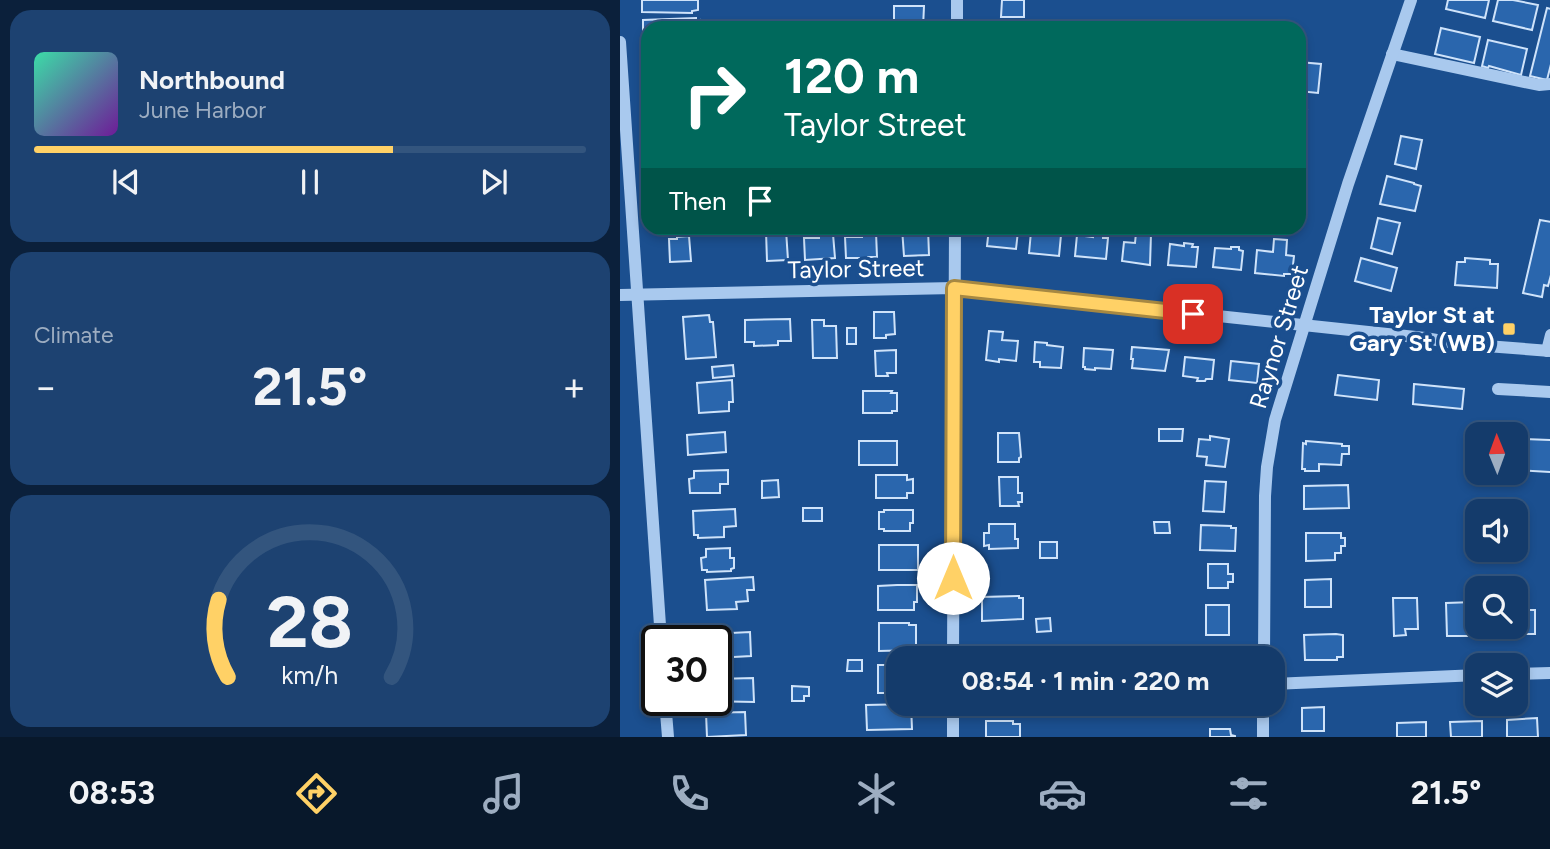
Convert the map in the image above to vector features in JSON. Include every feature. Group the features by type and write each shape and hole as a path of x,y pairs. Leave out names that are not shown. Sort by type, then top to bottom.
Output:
{"street":[{"path":"957,0 957,21"},
{"name":"Raynor Street","path":"1264,646 1265,496 1275,420 1348,184 1411,0"},
{"path":"620,42 660,625"},
{"path":"1392,54 1539,85 1550,84"},
{"path":"953,646 955,235"},
{"name":"Taylor Street","path":"620,295 954,288 1425,338 1460,344 1549,351"},
{"path":"1549,351 1550,335"},
{"path":"1498,389 1550,392"},
{"path":"1528,674 1550,673"},
{"path":"1285,683 1465,676"},
{"path":"666,716 668,737"},
{"path":"953,716 953,737"},
{"path":"1263,716 1263,737"}],"building":[{"path":"642,0 698,0 698,10 692,13 642,12"},
{"path":"1002,0 1024,0 1024,17 1001,17"},
{"path":"1448,0 1489,0 1485,18 1446,9"},
{"path":"1498,0 1538,5 1532,30 1493,21"},
{"path":"894,6 924,6 923,21 894,21"},
{"path":"1547,8 1551,9 1551,64 1547,80 1530,76"},
{"path":"696,18 696,21 643,20"},
{"path":"1441,28 1480,37 1474,63 1435,54"},
{"path":"1488,40 1527,49 1521,75 1482,66"},
{"path":"1306,63 1321,64 1318,93 1306,92"},
{"path":"1401,136 1422,140 1416,169 1395,164"},
{"path":"1387,176 1421,186 1415,211 1380,204"},
{"path":"1378,218 1400,223 1392,254 1371,248"},
{"path":"1540,220 1551,222 1551,275 1548,286 1544,285 1542,297 1523,293"},
{"path":"766,235 786,235 788,260 767,261"},
{"path":"819,235 833,235 835,258 805,260 804,238 819,238"},
{"path":"876,235 877,257 868,257 868,262 859,262 859,258 846,258 845,237"},
{"path":"902,235 928,235 929,255 904,256"},
{"path":"988,235 1018,235 1016,249 987,246"},
{"path":"1031,235 1061,235 1059,256 1029,253"},
{"path":"1077,235 1103,235 1103,238 1108,238 1106,259 1075,256"},
{"path":"1136,235 1151,235 1150,265 1122,261 1124,242 1135,243"},
{"path":"689,236 691,261 670,262 669,239"},
{"path":"1274,239 1287,240 1286,255 1294,256 1292,274 1284,276 1255,273 1257,250 1273,252"},
{"path":"1184,243 1198,247 1196,267 1168,265 1170,244 1184,246"},
{"path":"1239,247 1239,250 1243,251 1241,270 1213,267 1215,248"},
{"path":"1361,258 1397,268 1391,291 1355,281"},
{"path":"1465,258 1490,260 1490,264 1498,264 1497,288 1455,285 1457,262 1465,262"},
{"path":"874,312 894,312 895,334 886,335 886,338 874,338"},
{"path":"709,315 710,322 713,322 716,357 686,359 683,317"},
{"path":"790,319 791,341 778,341 778,345 754,346 754,342 745,342 745,320"},
{"path":"812,320 824,320 824,326 836,326 837,358 813,358"},
{"path":"847,328 856,328 856,344 847,344"},
{"path":"989,331 1003,332 1002,340 1018,341 1016,361 986,360"},
{"path":"1035,342 1063,347 1061,368 1040,367 1040,362 1034,362"},
{"path":"1132,347 1169,350 1165,371 1132,368"},
{"path":"1084,348 1113,350 1111,369 1085,369"},
{"path":"896,350 896,373 876,376 875,351"},
{"path":"1185,357 1214,360 1212,379 1197,381 1198,378 1183,376"},
{"path":"1231,361 1259,364 1257,383 1229,380"},
{"path":"733,365 734,376 713,378 712,367"},
{"path":"1338,375 1379,380 1377,400 1335,395"},
{"path":"732,380 733,402 729,402 729,411 699,413 697,383"},
{"path":"1414,384 1464,389 1462,409 1413,404"},
{"path":"863,391 897,393 897,411 863,413"},
{"path":"1159,429 1183,429 1182,441 1159,441"},
{"path":"725,432 726,452 688,455 687,435"},
{"path":"998,433 1019,433 1019,462 998,462"},
{"path":"1210,436 1229,439 1225,467 1206,465 1207,457 1197,456 1199,439 1210,440"},
{"path":"1528,439 1551,440 1551,472 1528,471"},
{"path":"859,441 897,441 897,465 859,465"},
{"path":"1306,441 1349,446 1349,454 1342,454 1341,465 1319,464 1319,471 1305,471 1302,469 1303,443 1306,444"},
{"path":"728,470 728,484 720,484 720,493 690,493 689,479 694,478 694,471"},
{"path":"876,475 907,475 907,480 913,479 913,493 907,493 907,498 876,498"},
{"path":"999,477 1018,477 1018,493 1022,493 1019,506 1000,506"},
{"path":"778,480 779,497 762,498 762,481"},
{"path":"1205,481 1226,482 1224,512 1203,511"},
{"path":"1348,485 1349,508 1304,509 1304,486"},
{"path":"803,508 822,508 822,521 803,521"},
{"path":"735,509 736,526 724,527 724,537 698,538 698,535 694,535 693,511"},
{"path":"913,510 910,531 879,529 879,512"},
{"path":"1154,522 1169,522 1170,533 1155,533"},
{"path":"989,524 1015,524 1018,548 989,549 989,545 984,546 984,533 989,533"},
{"path":"1201,525 1236,528 1235,551 1200,550"},
{"path":"1306,533 1341,533 1341,538 1345,538 1345,546 1341,546 1341,553 1335,553 1335,560 1306,561"},
{"path":"1040,542 1057,542 1057,558 1040,558"},
{"path":"879,545 918,545 918,570 879,570"},
{"path":"730,548 730,558 734,558 734,568 731,571 702,570 701,558 706,557 706,549"},
{"path":"1208,564 1228,564 1228,574 1233,574 1233,582 1228,582 1228,588 1208,588"},
{"path":"753,577 754,590 747,590 748,601 736,602 737,609 707,610 705,580"},
{"path":"1331,579 1331,607 1305,607 1305,580"},
{"path":"917,585 914,610 878,610 878,586"},
{"path":"982,597 1023,598 1023,619 982,621"},
{"path":"1393,598 1417,598 1418,629 1405,629 1406,635 1394,636"},
{"path":"1465,602 1465,636 1447,636 1446,603"},
{"path":"1206,605 1229,605 1229,635 1206,635"},
{"path":"1528,610 1535,610 1535,634 1528,634"},
{"path":"1050,618 1051,631 1037,632 1036,619"},
{"path":"879,623 916,625 916,646 886,646 886,651 879,651"},
{"path":"750,632 751,656 732,657 732,633"},
{"path":"1304,635 1343,635 1343,657 1337,657 1337,660 1305,660"},
{"path":"848,660 862,660 862,671 847,671"},
{"path":"878,665 886,665 886,693 878,693"},
{"path":"753,678 754,702 732,702 732,679"},
{"path":"792,686 809,687 809,696 804,696 804,701 792,701"},
{"path":"866,705 886,705 886,716 911,716 912,729 867,730"},
{"path":"1324,707 1324,731 1302,731 1302,708"},
{"path":"732,712 745,712 746,735 707,737 706,716 732,716"},
{"path":"1537,718 1538,737 1507,737 1507,720"},
{"path":"986,721 1013,721 1013,724 1020,724 1020,737 986,737"},
{"path":"1482,721 1482,737 1451,737 1450,722"},
{"path":"1426,722 1426,737 1397,737 1397,723"},
{"path":"1210,729 1230,729 1231,735 1235,737 1210,737"}],"place":[{"name":"Taylor St at Gary St (WB)","path":"1509,329"}],"route":[{"path":"953,578 954,288 1193,314"}]}
